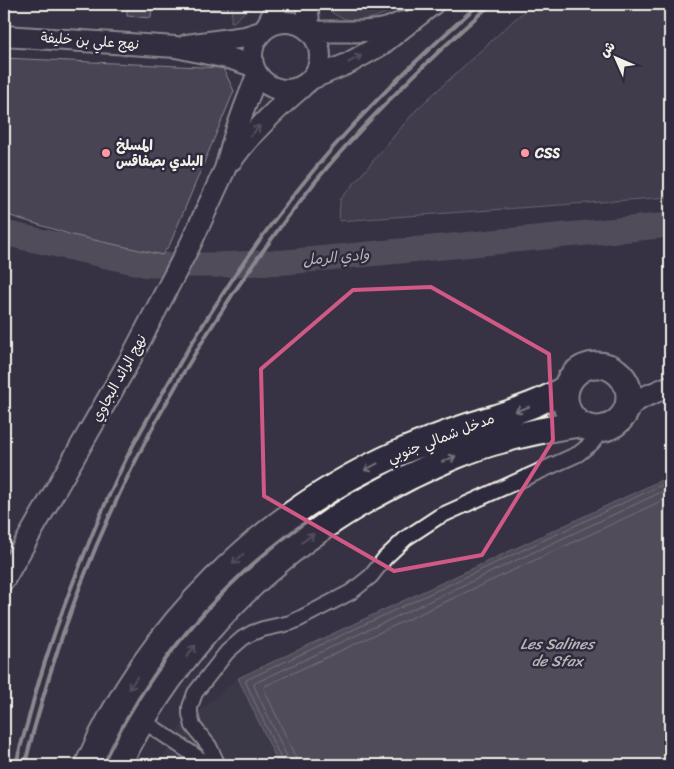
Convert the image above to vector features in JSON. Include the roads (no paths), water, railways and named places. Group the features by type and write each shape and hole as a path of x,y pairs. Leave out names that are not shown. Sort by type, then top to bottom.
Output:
{"highway":[{"path":"598,365 606,366 620,375 625,382 629,398 627,407 624,414 611,426 592,426 573,419 568,412 565,404 566,388 575,374 582,369 598,365"},
{"name":"مدخل شمالي جنوبي","path":"88,765 123,698 163,640 202,593 240,556 270,532 319,496 379,462 434,438 530,406 566,388"},
{"name":"مدخل شمالي جنوبي","path":"118,765 142,720 176,671 215,622 268,570 326,525 393,485 474,448 518,435 553,428 592,426"}],"street":[{"path":"278,4 256,39 252,48 252,57 255,70 264,82 273,88 282,90 293,89 307,83 381,45 433,4"},
{"path":"307,4 310,32"},
{"path":"310,32 356,32 386,29 416,16"},
{"path":"263,30 273,24 293,22 302,25 310,32 317,41 320,61 317,71 307,83"},
{"name":"نهج علي بن خليفة","path":"176,47 245,37 263,30"},
{"name":"نهج علي بن خليفة","path":"4,36 176,47 232,59 255,70"},
{"name":"نهج الرائد البجاوي","path":"4,580 122,375 191,243 225,169 255,70"},
{"name":"نهج الرائد البجاوي","path":"225,169 260,125 307,83"},
{"path":"627,407 644,397 670,386"},
{"path":"218,765 209,746 193,726 190,707 195,693 234,644 252,632 290,623 351,592 371,576 395,547 422,526 438,517 578,454 592,443 592,426"},
{"path":"142,720 208,765"}],"water":[{"name":"Les Salines de Sfax","path":"670,476 670,765 279,765 238,678"}],"waterway":[{"name":"وادي الرمل","path":"4,233 148,265 216,265 286,262 670,225"},
{"path":"4,249 10,235"}],"railway":[{"path":"16,765 51,643 97,524 138,435 183,357 252,251 330,151 402,75 479,4"},
{"path":"25,765 49,677 71,610 97,545 126,480 158,417 194,356 272,238 335,158 400,89 491,4"}],"place":[{"name":"المسلخ البلدي بصفاقس","path":"106,153"},
{"name":"CSS","path":"525,153"}]}
